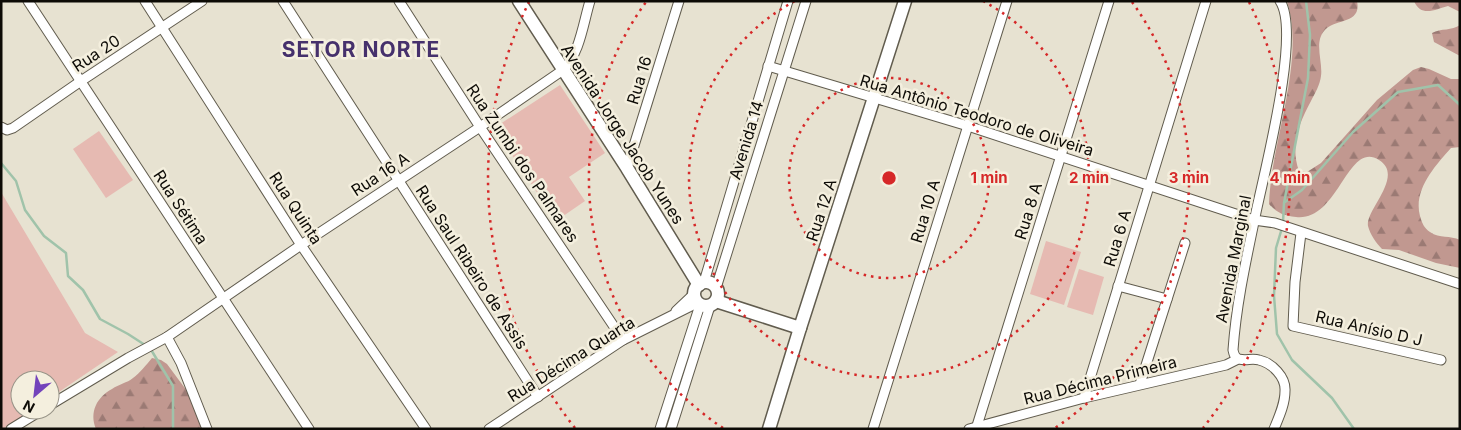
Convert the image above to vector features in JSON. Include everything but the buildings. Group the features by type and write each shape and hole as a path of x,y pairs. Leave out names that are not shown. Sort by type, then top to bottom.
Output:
{"street":[{"name":"Rua Sétima","path":"28,1 310,429"},
{"name":"Rua Quinta","path":"145,1 301,245 426,429"},
{"name":"Rua 20","path":"4,128 14,128 202,1"},
{"name":"Rua Saul Ribeiro de Assis","path":"283,1 538,397"},
{"name":"Rua Zumbi dos Palmares","path":"399,1 480,127 623,340"},
{"name":"Avenida Jorge Jacob Yunes","path":"519,1 627,168 704,296"},
{"name":"Rua 16 A","path":"60,399 167,337 563,70 569,64 574,54 590,1"},
{"name":"Rua 16","path":"627,168 680,1"},
{"name":"Avenida 14","path":"671,429 704,296 788,1"},
{"name":"Avenida 14","path":"660,429 806,1"},
{"name":"Rua 12 A","path":"769,429 905,1"},
{"name":"Rua 10 A","path":"873,429 1006,1"},
{"name":"Rua 8 A","path":"973,428 1109,1"},
{"name":"Rua 6 A","path":"1084,398 1206,1"},
{"name":"Avenida Marginal","path":"1238,359 1234,356 1234,336 1254,220 1273,139 1284,68 1288,33 1286,17 1280,1"},
{"name":"Rua Antônio Teodoro de Oliveira","path":"768,66 968,126 1254,220 1275,224 1460,284"},
{"name":"Rua Anísio D J","path":"1301,233 1295,282 1293,326 1441,360"},
{"path":"1140,384 1185,243"},
{"path":"1118,286 1167,299"},
{"name":"Rua Décima Quarta","path":"489,429 623,340 671,316 704,296"},
{"path":"704,296 800,328"},
{"path":"167,337 181,363 207,429"},
{"path":"1238,359 1261,360 1271,365 1282,377 1286,389 1284,402 1274,429"},
{"name":"Rua Décima Primeira","path":"973,428 1140,384 1226,365 1238,359"},
{"path":"11,429 26,420"}],"shaded area":[{"path":"560,85 605,153 569,177 585,201 556,221 494,128"},
{"path":"99,131 133,180 106,198 73,149"},
{"path":"1,192 85,333 118,352 60,391 60,370 10,370 10,420 17,420 1,429"},
{"path":"1046,241 1081,252 1064,305 1030,294"},
{"path":"1079,269 1104,277 1093,315 1067,307"}],"green space":[{"path":"1287,1 1357,1 1357,9 1351,18 1328,27 1321,36 1319,47 1320,79 1297,135 1295,153 1299,171 1307,172 1321,163 1377,100 1413,70 1421,67 1451,79 1460,79 1460,147 1451,148 1432,171 1423,188 1419,206 1420,216 1428,230 1434,234 1460,240 1460,268 1436,263 1399,250 1382,249 1378,244 1368,226 1372,211 1386,184 1388,175 1386,167 1379,160 1368,157 1359,161 1333,196 1323,207 1311,215 1288,216 1281,214 1269,204 1275,154 1290,75 1292,24"},
{"path":"1414,1 1460,1 1460,12 1448,6 1425,11 1417,6"},
{"path":"1460,25 1460,56 1434,42 1432,33"},
{"path":"152,358 167,364 187,391 197,413 201,429 96,429 93,417 98,401 107,392 136,376"}],"waterway":[{"path":"1283,222 1284,203 1308,78 1310,35 1306,1"},
{"path":"1285,202 1302,190 1353,132 1398,92 1438,85 1460,105"},
{"path":"1,163 16,181 25,210 44,236 66,253 68,276 83,290 100,319 145,345"},
{"path":"1282,228 1276,248 1274,296 1277,334 1292,360 1332,398 1354,429"},
{"path":"150,348 173,386 173,429"}],"district":[{"name":"SETOR NORTE","path":"361,50"}]}
